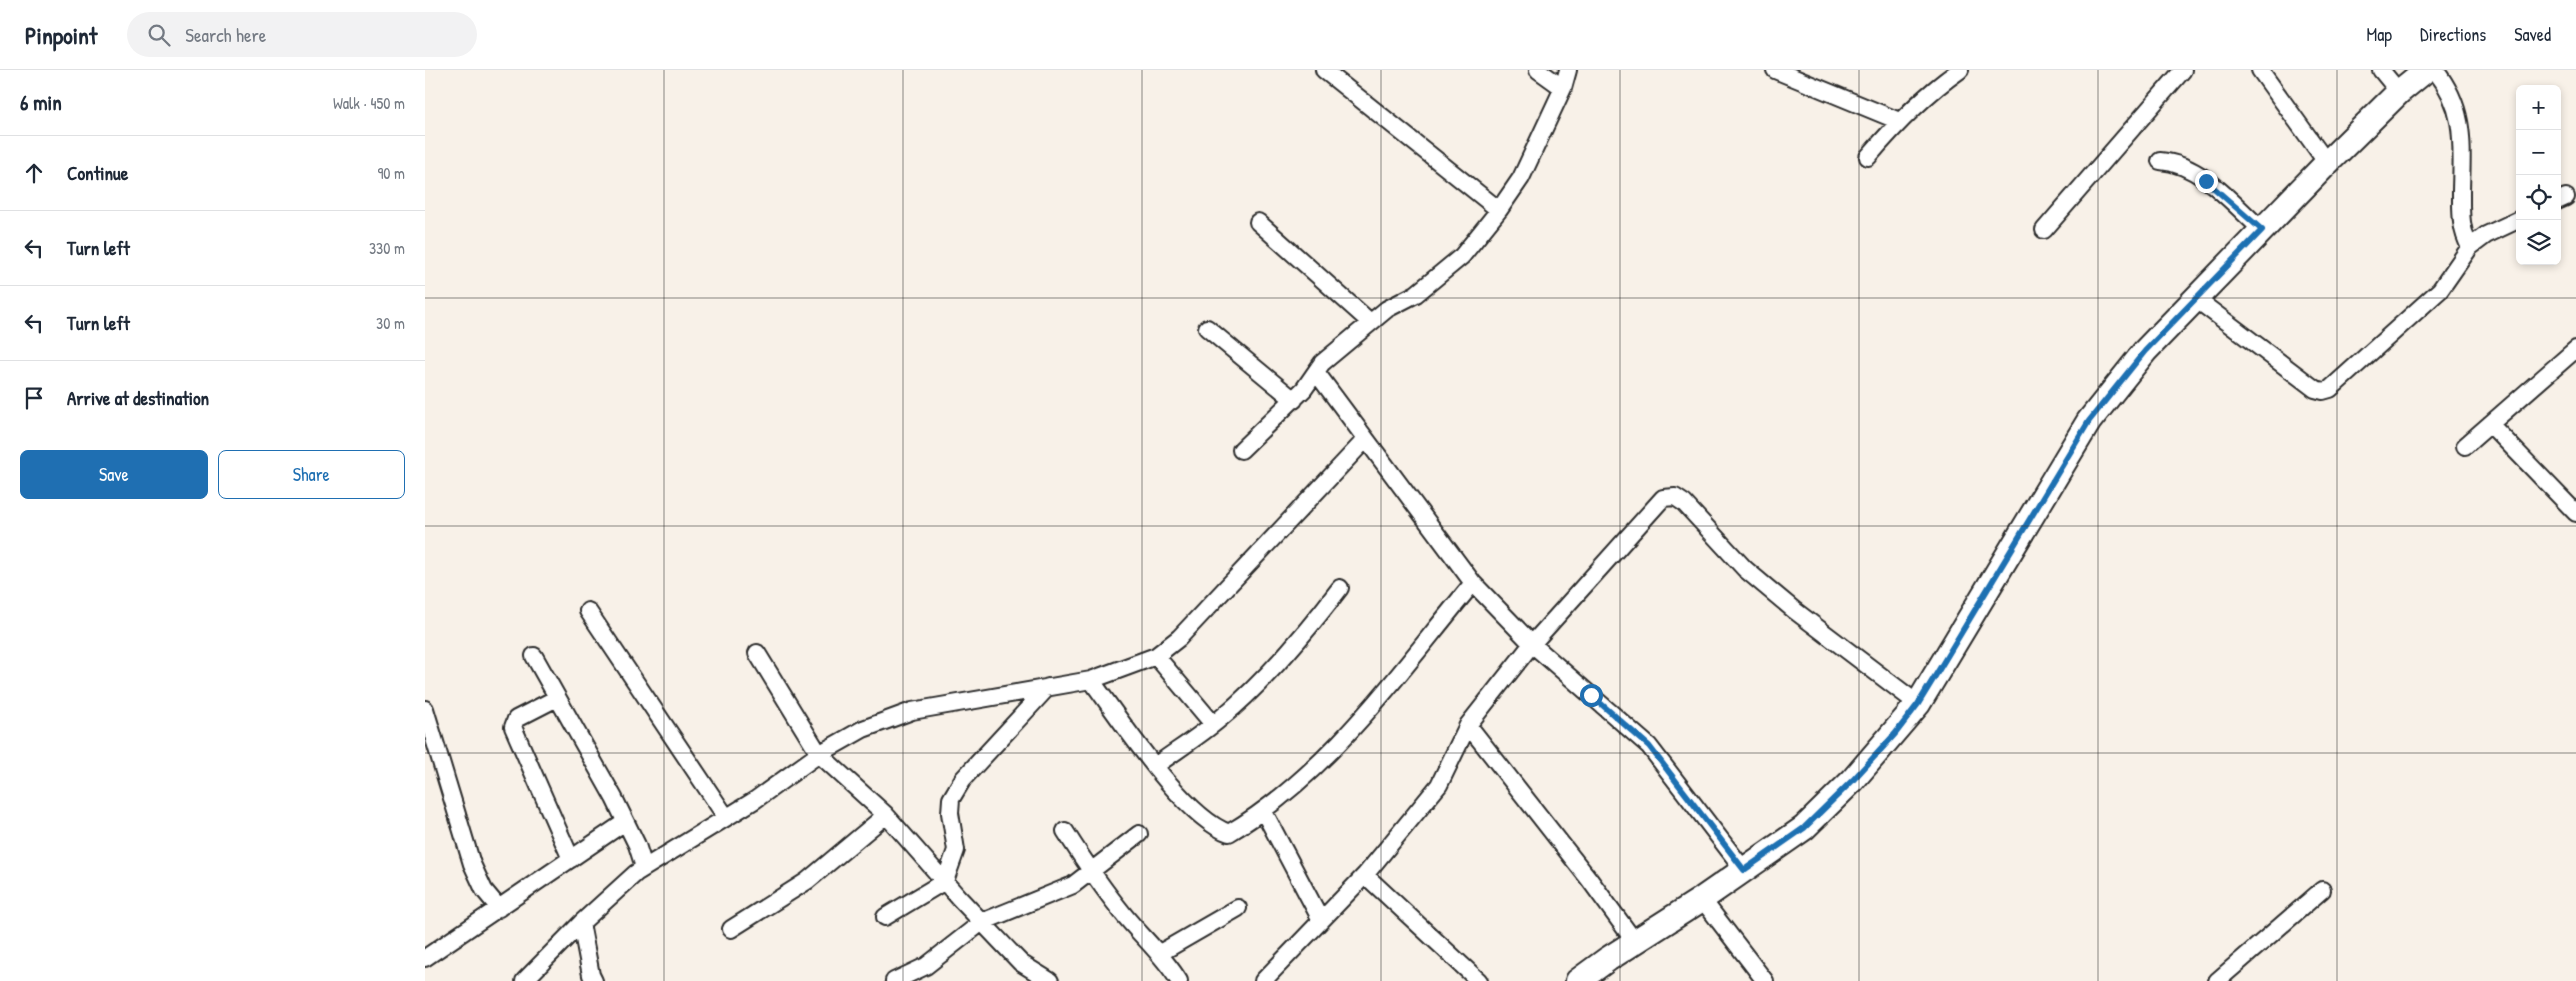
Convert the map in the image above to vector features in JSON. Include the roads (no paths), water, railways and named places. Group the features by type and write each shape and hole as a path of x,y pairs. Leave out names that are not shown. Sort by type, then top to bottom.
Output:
{"main road":[{"path":"1578,981 1744,870 1811,821 1853,780 1918,704 2089,421 2145,351 2327,163 2399,92 2426,70"}],"street":[{"path":"1324,70 1499,210"},
{"path":"1538,70 1563,88"},
{"path":"1241,450 1295,400 1322,363 1387,309 1416,294 1463,256 1521,178 1563,88 1568,70"},
{"path":"1775,70 1899,121"},
{"path":"2044,230 2183,70"},
{"path":"2260,70 2327,163"},
{"path":"2381,70 2399,92"},
{"path":"2435,70 2451,92 2458,113 2462,150 2462,233 2470,247"},
{"path":"1868,157 1899,121 1931,91 1957,71"},
{"path":"2160,161 2177,162 2195,172 2262,230"},
{"path":"2196,299 2315,389 2323,391 2329,389 2440,290 2470,247 2486,235 2518,220"},
{"path":"1258,222 1371,322"},
{"path":"1207,328 1295,400"},
{"path":"2465,446 2576,349"},
{"path":"1316,372 1473,584 1532,644 1649,746 1744,870"},
{"path":"2490,424 2576,514"},
{"path":"524,981 581,923 645,867 755,800 819,754 863,729 912,711 1091,680 1156,656 1179,638 1365,440"},
{"path":"1263,981 1365,875 1439,785 1468,726 1532,644 1663,498 1675,498 1684,503 1745,569 1794,610 1918,704"},
{"path":"1091,680 1155,766 1201,817 1216,828 1229,832 1264,812 1358,722 1473,584"},
{"path":"1155,766 1213,724 1244,698 1307,632 1340,588"},
{"path":"587,612 726,817"},
{"path":"757,653 819,754 886,815 981,922 1021,963 1050,981"},
{"path":"534,656 614,798 645,867"},
{"path":"1156,656 1213,724"},
{"path":"885,918 945,881 956,850 950,812 951,799 963,779 1049,687"},
{"path":"557,698 516,719 513,727 571,859"},
{"path":"426,718 472,864 484,890 499,908"},
{"path":"1468,726 1589,879 1635,942"},
{"path":"1264,812 1321,920"},
{"path":"731,929 807,881 886,815"},
{"path":"425,958 625,822"},
{"path":"1065,831 1091,872 1126,917 1160,953 1179,981"},
{"path":"895,981 926,966 981,922 1073,885 1139,834"},
{"path":"1365,875 1479,981"},
{"path":"2217,981 2321,890"},
{"path":"1702,899 1765,981"},
{"path":"1160,953 1238,908"},
{"path":"581,923 591,975 594,981"}]}
